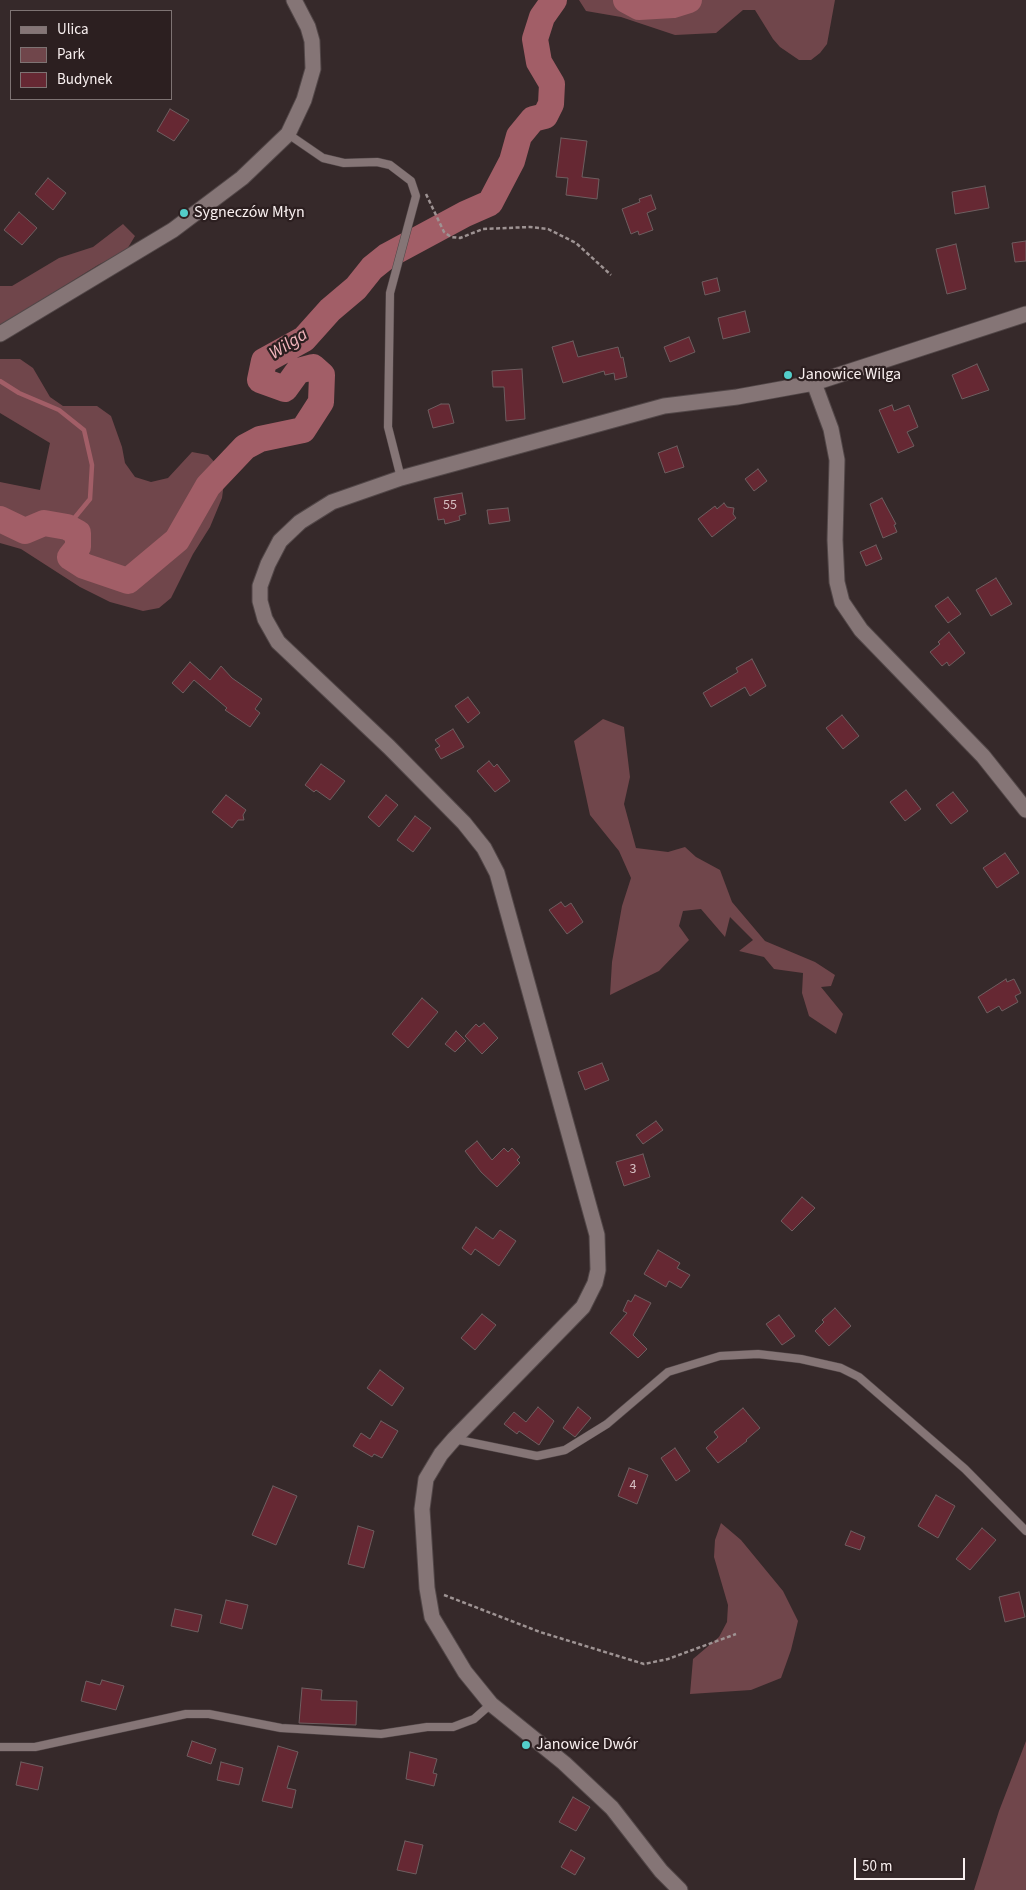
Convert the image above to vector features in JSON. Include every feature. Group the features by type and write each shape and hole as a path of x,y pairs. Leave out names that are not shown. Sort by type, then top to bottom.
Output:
{"street":[{"path":"0,334 173,230 242,178 288,134 304,100 313,69 312,41 308,27 294,0"},
{"path":"680,1890 661,1871 612,1808 564,1763 491,1704 465,1672 445,1642 432,1616 427,1588 422,1509 426,1479 441,1454 454,1439 583,1307 595,1283 598,1270 598,1235 497,873 484,848 464,823 389,747 278,642 266,619 260,601 260,586 268,564 280,541 300,522 332,502 401,478 664,406 738,397 814,383 1026,314"},
{"path":"814,383 831,429 837,460 835,540 837,582 842,602 861,630 891,664 983,756 1026,810"}],"lane":[{"path":"288,134 322,158 344,163 377,162 390,165 411,181 416,196 390,293 388,427 401,478"},
{"path":"454,1439 537,1456 565,1450 607,1424 668,1372 720,1356 758,1354 801,1359 841,1368 859,1377 965,1469 1026,1531"},
{"path":"0,1748 35,1747 186,1714 209,1714 282,1728 381,1734 427,1728 453,1728 474,1719 491,1704"}],"path":[{"path":"440,222 444,232 451,237 460,238 483,229 530,227 548,229 576,243 611,275"},
{"path":"427,1588 478,1610 644,1664 668,1659 736,1634"}],"green space":[{"path":"579,0 835,0 827,44 811,60 799,60 780,47 755,10 743,10 716,33 675,35 621,17 586,11"},
{"path":"123,224 135,236 126,251 98,265 0,326 0,286 12,286 59,258 93,247"},
{"path":"0,359 20,359 33,368 50,397 63,406 97,406 111,416 122,447 125,463 135,477 151,482 168,478 192,452 208,455 219,467 224,483 222,498 210,527 193,554 171,598 159,608 143,611 110,602 80,587 21,549 0,543 0,482 40,490 50,443 0,413"},
{"path":"603,719 624,727 630,777 624,804 636,848 668,852 685,847 696,857 720,870 732,902 765,941 815,962 835,975 831,986 821,987 843,1014 836,1034 809,1016 802,993 803,973 774,969 764,957 739,951 753,940 730,917 725,937 701,909 683,911 679,926 689,940 659,971 610,995 612,962 622,906 631,878 619,851 590,815 574,741"},
{"path":"721,1523 741,1540 783,1591 798,1621 791,1650 781,1678 751,1690 690,1694 693,1659 719,1637 727,1622 728,1605 714,1557 715,1540"},
{"path":"1026,1741 1026,1890 974,1890 999,1811"}],"building":[{"path":"170,109 189,120 174,141 157,131"},
{"path":"561,138 587,141 582,177 599,179 597,199 566,195 568,178 556,177"},
{"path":"48,178 66,193 53,210 35,194"},
{"path":"985,186 989,208 955,214 952,192"},
{"path":"651,195 656,209 647,213 653,230 639,235 638,231 631,234 622,209 640,202 639,199"},
{"path":"19,212 37,228 22,245 4,230"},
{"path":"1026,241 1026,261 1015,262 1012,243"},
{"path":"956,244 966,289 947,294 936,249"},
{"path":"717,278 720,291 705,295 702,282"},
{"path":"745,311 750,332 723,339 718,318"},
{"path":"689,337 695,352 670,362 664,347"},
{"path":"573,341 578,357 618,347 621,358 623,357 627,377 615,380 614,373 605,375 604,371 563,383 552,347"},
{"path":"977,364 989,390 962,399 952,375"},
{"path":"522,369 525,419 506,421 504,387 493,387 492,371"},
{"path":"441,404 449,404 454,423 433,428 428,410"},
{"path":"892,405 894,411 909,405 918,427 907,432 914,446 898,453 879,410"},
{"path":"677,446 684,467 665,473 658,453"},
{"path":"758,469 767,481 754,491 745,479"},
{"path":"462,493 466,514 459,516 460,520 445,524 444,519 438,520 434,498"},
{"path":"882,498 896,524 894,525 897,532 883,538 870,504"},
{"path":"724,503 727,507 734,508 733,514 736,518 712,537 698,519 715,506 717,509"},
{"path":"508,508 510,521 489,524 487,510"},
{"path":"876,545 882,559 866,566 860,552"},
{"path":"996,578 1012,604 991,616 976,590"},
{"path":"948,597 961,614 948,623 935,606"},
{"path":"949,632 965,653 949,666 947,662 942,666 930,652 940,644 938,642"},
{"path":"752,659 766,686 750,696 745,687 711,707 703,693 738,672 736,668"},
{"path":"190,662 210,680 221,666 232,678 262,699 255,709 260,713 250,727 225,710 227,708 194,680 183,693 172,683"},
{"path":"468,697 480,713 468,723 455,706"},
{"path":"842,715 859,736 843,749 826,728"},
{"path":"453,729 464,747 441,759 435,749 440,746 435,740"},
{"path":"489,761 494,767 497,764 510,781 495,792 477,771"},
{"path":"321,764 345,781 330,800 305,785"},
{"path":"906,790 921,809 905,821 890,802"},
{"path":"953,792 968,811 951,824 936,805"},
{"path":"226,795 246,810 243,815 244,820 238,820 232,828 212,812"},
{"path":"386,795 398,805 379,827 368,817"},
{"path":"415,816 431,828 413,852 397,840"},
{"path":"1005,853 1019,873 997,888 983,868"},
{"path":"561,902 565,907 571,903 583,922 567,934 549,910"},
{"path":"1006,979 1007,982 1014,979 1021,993 1015,996 1018,1002 1002,1011 999,1006 987,1013 978,997"},
{"path":"422,998 438,1012 408,1048 392,1034"},
{"path":"484,1023 498,1038 482,1054 465,1036 476,1024 479,1027"},
{"path":"456,1031 466,1041 455,1052 445,1044"},
{"path":"602,1063 609,1080 585,1090 578,1072"},
{"path":"656,1121 663,1130 643,1144 636,1135"},
{"path":"477,1141 492,1160 504,1148 508,1152 512,1148 520,1157 517,1160 520,1163 497,1187 481,1172 465,1151"},
{"path":"643,1154 650,1177 624,1186 616,1162"},
{"path":"802,1197 815,1208 792,1231 781,1221"},
{"path":"476,1227 493,1239 500,1230 516,1241 499,1266 475,1249 471,1255 462,1248"},
{"path":"658,1250 680,1263 677,1268 690,1275 681,1288 669,1281 666,1287 644,1274"},
{"path":"635,1295 651,1303 633,1335 647,1349 638,1358 610,1333 627,1313 623,1311 628,1300 631,1302"},
{"path":"835,1308 851,1326 829,1346 815,1331 824,1322 822,1320"},
{"path":"482,1314 496,1325 475,1350 461,1338"},
{"path":"779,1315 795,1336 782,1345 766,1324"},
{"path":"380,1370 404,1388 392,1406 367,1388"},
{"path":"538,1407 554,1421 539,1445 519,1431 517,1434 504,1424 514,1412 526,1422"},
{"path":"578,1407 591,1418 575,1437 563,1428"},
{"path":"743,1408 760,1428 747,1441 718,1463 706,1448 718,1437 714,1432"},
{"path":"381,1421 398,1431 382,1458 374,1454 372,1457 353,1446 361,1433 370,1439"},
{"path":"675,1448 690,1471 676,1481 661,1458"},
{"path":"629,1468 648,1475 637,1504 618,1496"},
{"path":"273,1486 297,1496 276,1545 252,1535"},
{"path":"936,1495 955,1506 938,1538 918,1526"},
{"path":"358,1526 374,1531 364,1568 348,1564"},
{"path":"982,1528 996,1540 970,1570 956,1559"},
{"path":"851,1531 865,1537 860,1550 845,1545"},
{"path":"1019,1592 1025,1617 1005,1622 999,1597"},
{"path":"226,1600 248,1605 242,1629 220,1623"},
{"path":"175,1609 202,1615 198,1632 171,1626"},
{"path":"102,1680 124,1686 116,1710 81,1701 86,1681 100,1685"},
{"path":"302,1688 322,1690 321,1700 357,1701 356,1725 299,1723"},
{"path":"192,1741 216,1749 211,1764 187,1756"},
{"path":"278,1746 298,1752 287,1788 296,1790 292,1808 262,1801"},
{"path":"410,1752 437,1759 433,1773 437,1774 434,1786 406,1779"},
{"path":"21,1762 43,1767 38,1790 16,1785"},
{"path":"221,1762 243,1768 239,1785 217,1780"},
{"path":"573,1797 590,1807 576,1831 559,1822"},
{"path":"405,1841 423,1845 416,1874 397,1870"},
{"path":"571,1850 585,1858 575,1875 561,1867"}],"waterway":[{"name":"Wilga","path":"0,519 25,531 44,523 67,527 78,533 78,547 70,557 84,566 128,581 177,540 208,486 245,447 260,439 303,430 321,402 322,375 313,367 298,371 285,389 260,380 264,361 304,339 330,310 356,288 372,268 387,256 465,214 490,203 512,161 519,136 533,119 545,116 551,104 552,84 539,62 535,39 542,17 554,0"},
{"name":"Wilga","path":"626,0 639,7 673,5 689,0"},
{"path":"0,381 19,393 59,410 84,430 92,465 90,499 67,527"}],"place":[{"name":"Sygneczów Młyn","path":"184,213"},
{"name":"Janowice Wilga","path":"788,375"},
{"name":"Janowice Dwór","path":"526,1745"}]}
